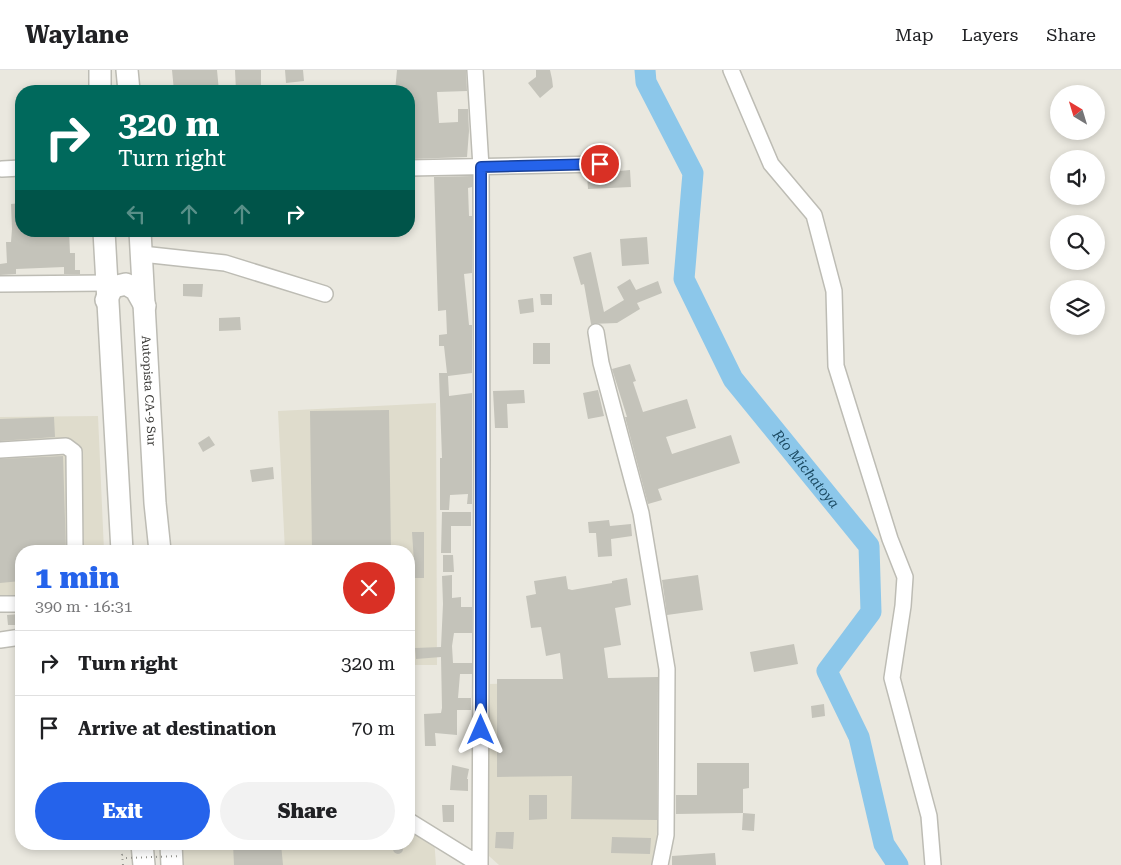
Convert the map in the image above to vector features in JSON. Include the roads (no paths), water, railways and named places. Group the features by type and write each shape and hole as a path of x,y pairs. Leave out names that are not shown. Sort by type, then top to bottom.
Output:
{"highway":[{"path":"100,70 100,85"},
{"path":"127,70 128,85"},
{"path":"104,237 122,545"},
{"name":"Autopista CA-9 Sur","path":"141,237 155,503 159,545"},
{"path":"106,291 126,284 136,290 145,306"},
{"path":"135,862 140,850"}],"street":[{"path":"415,826 480,865 481,167 475,70"},
{"path":"730,70 771,164 814,215 834,291 836,366 890,539 905,577 903,606 892,678 928,816 933,865"},
{"path":"415,168 600,164"},
{"path":"2,169 15,168"},
{"path":"142,254 225,263 325,294"},
{"path":"0,284 106,291"},
{"path":"596,332 601,363 641,513 666,669 666,835 660,865"},
{"path":"0,450 66,446 74,452 74,545"},
{"path":"0,604 15,604"},
{"path":"0,640 15,638"}],"waterway":[{"name":"Río Michatoya","path":"645,70 646,82 693,173 684,279 733,379 869,546 871,612 827,671 859,737 884,844 898,865"}]}
